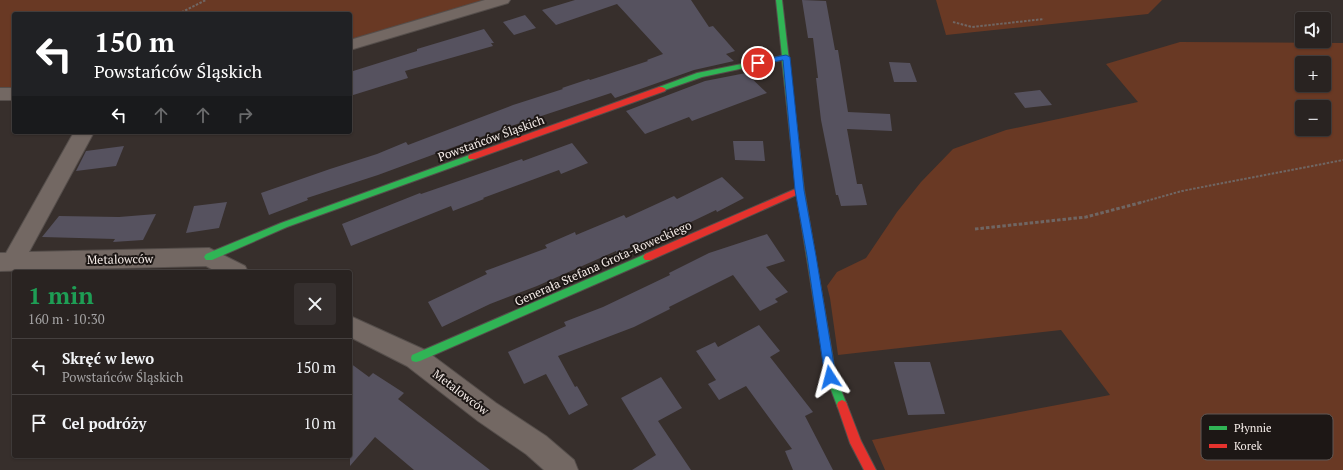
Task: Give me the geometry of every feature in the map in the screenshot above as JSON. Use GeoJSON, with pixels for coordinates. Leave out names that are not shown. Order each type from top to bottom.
{"type":"FeatureCollection","features":[{"type":"Feature","properties":{"kind":"street"},"geometry":{"type":"LineString","coordinates":[[352,44],[502,0]]}},
{"type":"Feature","properties":{"kind":"street"},"geometry":{"type":"LineString","coordinates":[[779,0],[800,190],[812,256],[830,377],[856,443],[870,470]]}},
{"type":"Feature","properties":{"kind":"street","name":"Powstańców Śląskich"},"geometry":{"type":"LineString","coordinates":[[209,257],[284,225],[700,75],[786,57]]}},
{"type":"Feature","properties":{"kind":"street"},"geometry":{"type":"LineString","coordinates":[[0,94],[12,94]]}},
{"type":"Feature","properties":{"kind":"street"},"geometry":{"type":"LineString","coordinates":[[6,262],[83,134]]}},
{"type":"Feature","properties":{"kind":"street","name":"Generała Stefana Grota-Roweckiego"},"geometry":{"type":"LineString","coordinates":[[416,358],[800,190]]}},
{"type":"Feature","properties":{"kind":"street","name":"Metalowców"},"geometry":{"type":"LineString","coordinates":[[6,262],[209,257],[233,270]]}},
{"type":"Feature","properties":{"kind":"street","name":"Metalowców"},"geometry":{"type":"LineString","coordinates":[[352,327],[416,358],[487,412],[536,445],[564,470]]}},
{"type":"Feature","properties":{"kind":"path"},"geometry":{"type":"LineString","coordinates":[[182,12],[206,0]]}},
{"type":"Feature","properties":{"kind":"path"},"geometry":{"type":"LineString","coordinates":[[953,22],[972,27],[1044,19]]}},
{"type":"Feature","properties":{"kind":"path"},"geometry":{"type":"LineString","coordinates":[[975,229],[1086,217],[1182,191],[1343,160]]}},
{"type":"Feature","properties":{"kind":"shaded area"},"geometry":{"type":"Polygon","coordinates":[[[0,0],[485,0],[352,39],[352,12],[12,12],[12,88],[0,88],[0,0]]]}},
{"type":"Feature","properties":{"kind":"shaded area"},"geometry":{"type":"Polygon","coordinates":[[[936,0],[1162,0],[1148,14],[946,35],[936,0]]]}},
{"type":"Feature","properties":{"kind":"shaded area"},"geometry":{"type":"Polygon","coordinates":[[[1180,42],[1295,43],[1295,48],[1331,48],[1331,43],[1343,43],[1343,470],[885,470],[872,440],[1110,395],[1061,330],[838,355],[827,286],[837,272],[866,258],[897,212],[921,182],[953,149],[1006,130],[1138,102],[1106,64],[1180,42]]]}},
{"type":"Feature","properties":{"kind":"building"},"geometry":{"type":"Polygon","coordinates":[[[575,0],[691,0],[709,27],[713,26],[735,51],[726,54],[734,61],[694,70],[615,98],[611,93],[508,127],[378,175],[307,198],[308,200],[269,215],[261,193],[377,154],[406,142],[408,145],[513,105],[648,61],[647,60],[663,54],[617,4],[556,25],[542,10],[575,0]]]}},
{"type":"Feature","properties":{"kind":"building"},"geometry":{"type":"Polygon","coordinates":[[[802,0],[826,1],[835,50],[838,50],[848,112],[890,114],[892,131],[847,129],[857,184],[862,184],[867,205],[841,206],[838,195],[836,195],[821,120],[813,38],[808,38],[802,0]]]}},
{"type":"Feature","properties":{"kind":"building"},"geometry":{"type":"Polygon","coordinates":[[[525,15],[536,28],[514,35],[503,22],[525,15]]]}},
{"type":"Feature","properties":{"kind":"building"},"geometry":{"type":"Polygon","coordinates":[[[484,29],[494,43],[491,43],[493,46],[405,71],[408,78],[352,95],[352,71],[417,51],[417,49],[484,29]]]}},
{"type":"Feature","properties":{"kind":"building"},"geometry":{"type":"Polygon","coordinates":[[[889,62],[910,63],[917,82],[894,82],[889,62]]]}},
{"type":"Feature","properties":{"kind":"building"},"geometry":{"type":"Polygon","coordinates":[[[746,73],[767,93],[692,121],[689,117],[645,134],[626,111],[705,81],[746,73]]]}},
{"type":"Feature","properties":{"kind":"building"},"geometry":{"type":"Polygon","coordinates":[[[1040,90],[1052,105],[1025,108],[1014,93],[1040,90]]]}},
{"type":"Feature","properties":{"kind":"building"},"geometry":{"type":"Polygon","coordinates":[[[733,141],[763,141],[765,161],[735,160],[733,141]]]}},
{"type":"Feature","properties":{"kind":"building"},"geometry":{"type":"Polygon","coordinates":[[[572,143],[588,163],[561,174],[559,170],[483,198],[484,199],[453,211],[451,206],[351,246],[342,224],[420,193],[421,194],[522,159],[523,161],[572,143]]]}},
{"type":"Feature","properties":{"kind":"building"},"geometry":{"type":"Polygon","coordinates":[[[124,146],[116,166],[76,171],[86,151],[124,146]]]}},
{"type":"Feature","properties":{"kind":"building"},"geometry":{"type":"Polygon","coordinates":[[[722,177],[744,198],[717,212],[716,210],[668,233],[667,232],[617,253],[616,251],[537,286],[490,304],[442,327],[428,302],[487,274],[485,271],[547,248],[545,245],[575,232],[576,235],[624,215],[626,218],[674,196],[677,199],[722,177]]]}},
{"type":"Feature","properties":{"kind":"building"},"geometry":{"type":"Polygon","coordinates":[[[227,202],[219,228],[186,233],[194,206],[227,202]]]}},
{"type":"Feature","properties":{"kind":"building"},"geometry":{"type":"Polygon","coordinates":[[[156,214],[143,240],[113,242],[115,239],[42,237],[59,216],[119,217],[156,214]]]}},
{"type":"Feature","properties":{"kind":"building"},"geometry":{"type":"Polygon","coordinates":[[[767,234],[785,261],[766,267],[788,292],[775,299],[778,302],[760,311],[733,275],[669,307],[670,309],[634,327],[558,356],[575,387],[577,386],[588,405],[569,415],[546,374],[524,384],[508,352],[566,326],[564,322],[603,307],[670,275],[669,273],[709,253],[767,234]]]}},
{"type":"Feature","properties":{"kind":"building"},"geometry":{"type":"Polygon","coordinates":[[[759,325],[780,351],[770,357],[813,412],[805,416],[833,470],[793,470],[785,451],[792,449],[746,386],[719,400],[708,384],[716,380],[696,351],[715,342],[718,347],[759,325]]]}},
{"type":"Feature","properties":{"kind":"building"},"geometry":{"type":"Polygon","coordinates":[[[894,362],[930,362],[945,414],[908,415],[894,362]]]}},
{"type":"Feature","properties":{"kind":"building"},"geometry":{"type":"Polygon","coordinates":[[[352,364],[369,377],[373,373],[404,393],[398,399],[490,470],[414,470],[375,437],[350,466],[350,458],[352,458],[352,364]]]}},
{"type":"Feature","properties":{"kind":"building"},"geometry":{"type":"Polygon","coordinates":[[[661,377],[682,408],[658,421],[691,470],[632,470],[656,455],[621,398],[661,377]]]}},
{"type":"Feature","properties":{"kind":"traffic: fast"},"geometry":{"type":"LineString","coordinates":[[779,0],[800,190],[831,377],[842,405]]}},
{"type":"Feature","properties":{"kind":"traffic: fast"},"geometry":{"type":"LineString","coordinates":[[662,89],[700,75],[786,57]]}},
{"type":"Feature","properties":{"kind":"traffic: fast"},"geometry":{"type":"LineString","coordinates":[[209,257],[284,225],[472,157]]}},
{"type":"Feature","properties":{"kind":"traffic: fast"},"geometry":{"type":"LineString","coordinates":[[416,358],[648,257]]}},
{"type":"Feature","properties":{"kind":"traffic: jam"},"geometry":{"type":"LineString","coordinates":[[472,157],[662,89]]}},
{"type":"Feature","properties":{"kind":"traffic: jam"},"geometry":{"type":"LineString","coordinates":[[648,257],[800,190]]}},
{"type":"Feature","properties":{"kind":"traffic: jam"},"geometry":{"type":"LineString","coordinates":[[842,405],[856,443],[870,470]]}},
{"type":"Feature","properties":{"kind":"route"},"geometry":{"type":"LineString","coordinates":[[758,63],[786,57],[800,190],[812,256],[830,377]]}}]}
